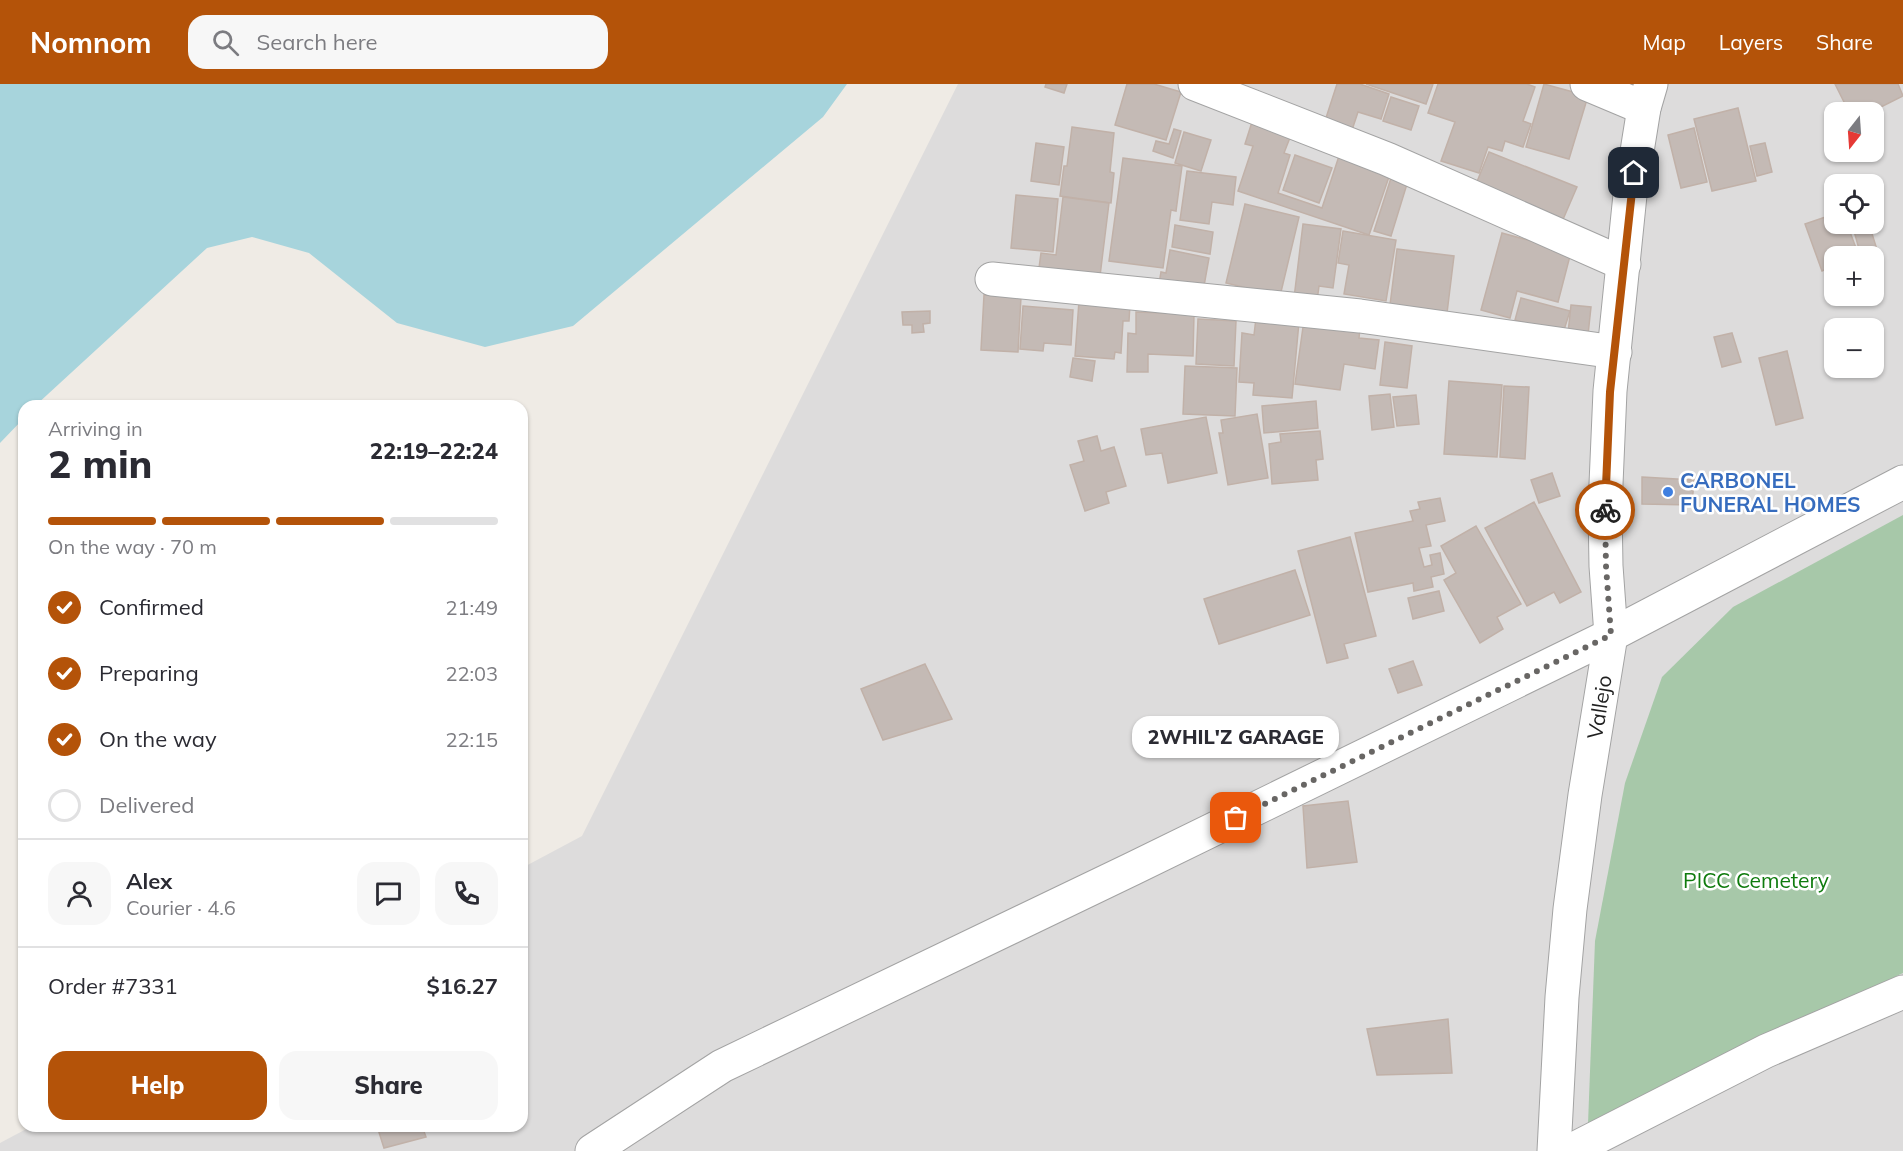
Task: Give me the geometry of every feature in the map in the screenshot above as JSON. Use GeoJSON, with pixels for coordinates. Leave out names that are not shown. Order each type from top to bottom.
{"type":"FeatureCollection","features":[{"type":"Feature","properties":{"kind":"street"},"geometry":{"type":"LineString","coordinates":[[1195,84],[1388,159],[1624,264]]}},
{"type":"Feature","properties":{"kind":"street"},"geometry":{"type":"LineString","coordinates":[[1587,84],[1648,96]]}},
{"type":"Feature","properties":{"kind":"street","name":"Vallejo"},"geometry":{"type":"LineString","coordinates":[[1554,1151],[1562,997],[1570,909],[1585,795],[1611,635],[1605,507],[1610,392],[1630,195],[1648,96]]}},
{"type":"Feature","properties":{"kind":"street"},"geometry":{"type":"LineString","coordinates":[[992,279],[1360,316],[1615,352]]}},
{"type":"Feature","properties":{"kind":"street"},"geometry":{"type":"LineString","coordinates":[[592,1151],[722,1066],[1143,864],[1611,635],[1903,482]]}},
{"type":"Feature","properties":{"kind":"street"},"geometry":{"type":"LineString","coordinates":[[1570,1151],[1766,1051],[1903,992]]}},
{"type":"Feature","properties":{"kind":"shaded area"},"geometry":{"type":"Polygon","coordinates":[[[958,84],[1903,84],[1903,1151],[0,1151],[0,1143],[21,1132],[528,1132],[528,865],[582,836],[958,84]]]}},
{"type":"Feature","properties":{"kind":"green space","name":"PICC Cemetery"},"geometry":{"type":"Polygon","coordinates":[[[1903,515],[1903,973],[1588,1124],[1595,941],[1625,783],[1662,677],[1733,607],[1903,515]]]}},
{"type":"Feature","properties":{"kind":"water"},"geometry":{"type":"Polygon","coordinates":[[[0,84],[847,84],[823,117],[573,326],[485,347],[397,323],[309,253],[252,237],[207,248],[42,400],[18,400],[18,424],[0,443],[0,84]]]}},
{"type":"Feature","properties":{"kind":"building"},"geometry":{"type":"Polygon","coordinates":[[[1046,84],[1067,84],[1064,93],[1045,87],[1046,84]]]}},
{"type":"Feature","properties":{"kind":"building"},"geometry":{"type":"Polygon","coordinates":[[[1127,84],[1154,84],[1181,92],[1166,140],[1115,125],[1127,84]]]}},
{"type":"Feature","properties":{"kind":"building"},"geometry":{"type":"Polygon","coordinates":[[[1337,84],[1360,84],[1389,94],[1381,119],[1358,112],[1351,133],[1324,124],[1337,84]]]}},
{"type":"Feature","properties":{"kind":"building"},"geometry":{"type":"Polygon","coordinates":[[[1366,84],[1433,84],[1426,104],[1366,84]]]}},
{"type":"Feature","properties":{"kind":"building"},"geometry":{"type":"Polygon","coordinates":[[[1438,84],[1527,84],[1535,87],[1523,121],[1531,124],[1523,147],[1505,141],[1502,151],[1488,147],[1479,173],[1441,161],[1455,122],[1428,113],[1438,84]]]}},
{"type":"Feature","properties":{"kind":"building"},"geometry":{"type":"Polygon","coordinates":[[[1544,84],[1588,96],[1569,159],[1526,147],[1544,84]]]}},
{"type":"Feature","properties":{"kind":"building"},"geometry":{"type":"Polygon","coordinates":[[[1835,84],[1898,84],[1903,96],[1884,106],[1884,102],[1844,102],[1835,84]]]}},
{"type":"Feature","properties":{"kind":"building"},"geometry":{"type":"Polygon","coordinates":[[[1391,97],[1419,106],[1411,130],[1383,121],[1391,97]]]}},
{"type":"Feature","properties":{"kind":"building"},"geometry":{"type":"Polygon","coordinates":[[[1738,108],[1756,181],[1712,191],[1694,119],[1738,108]]]}},
{"type":"Feature","properties":{"kind":"building"},"geometry":{"type":"Polygon","coordinates":[[[1252,122],[1291,135],[1284,153],[1290,155],[1278,193],[1322,208],[1340,153],[1391,171],[1369,235],[1238,191],[1253,146],[1245,144],[1252,122]]]}},
{"type":"Feature","properties":{"kind":"building"},"geometry":{"type":"Polygon","coordinates":[[[1072,127],[1114,133],[1110,172],[1114,173],[1111,203],[1060,196],[1072,127]]]}},
{"type":"Feature","properties":{"kind":"building"},"geometry":{"type":"Polygon","coordinates":[[[1694,128],[1707,182],[1681,188],[1668,135],[1694,128]]]}},
{"type":"Feature","properties":{"kind":"building"},"geometry":{"type":"Polygon","coordinates":[[[1174,129],[1181,131],[1173,158],[1153,151],[1156,141],[1169,144],[1174,129]]]}},
{"type":"Feature","properties":{"kind":"building"},"geometry":{"type":"Polygon","coordinates":[[[1184,132],[1211,140],[1201,171],[1175,163],[1184,132]]]}},
{"type":"Feature","properties":{"kind":"building"},"geometry":{"type":"Polygon","coordinates":[[[1036,143],[1064,147],[1059,185],[1031,181],[1036,143]]]}},
{"type":"Feature","properties":{"kind":"building"},"geometry":{"type":"Polygon","coordinates":[[[1765,143],[1772,172],[1757,176],[1750,146],[1765,143]]]}},
{"type":"Feature","properties":{"kind":"building"},"geometry":{"type":"Polygon","coordinates":[[[1489,152],[1577,187],[1561,224],[1474,189],[1489,152]]]}},
{"type":"Feature","properties":{"kind":"building"},"geometry":{"type":"Polygon","coordinates":[[[1295,155],[1332,168],[1319,203],[1283,190],[1295,155]]]}},
{"type":"Feature","properties":{"kind":"building"},"geometry":{"type":"Polygon","coordinates":[[[1123,158],[1182,166],[1176,211],[1171,210],[1163,268],[1109,261],[1123,158]]]}},
{"type":"Feature","properties":{"kind":"building"},"geometry":{"type":"Polygon","coordinates":[[[1187,171],[1236,177],[1233,205],[1212,202],[1209,224],[1180,220],[1187,171]]]}},
{"type":"Feature","properties":{"kind":"building"},"geometry":{"type":"Polygon","coordinates":[[[1391,178],[1407,184],[1391,236],[1374,231],[1391,178]]]}},
{"type":"Feature","properties":{"kind":"building"},"geometry":{"type":"Polygon","coordinates":[[[1016,195],[1058,199],[1053,252],[1011,248],[1016,195]]]}},
{"type":"Feature","properties":{"kind":"building"},"geometry":{"type":"Polygon","coordinates":[[[1063,197],[1109,203],[1100,276],[1039,268],[1041,253],[1056,255],[1063,197]]]}},
{"type":"Feature","properties":{"kind":"building"},"geometry":{"type":"Polygon","coordinates":[[[1245,204],[1299,217],[1280,296],[1226,283],[1245,204]]]}},
{"type":"Feature","properties":{"kind":"building"},"geometry":{"type":"Polygon","coordinates":[[[1824,217],[1824,234],[1851,234],[1855,246],[1824,246],[1824,270],[1822,271],[1805,224],[1824,217]]]}},
{"type":"Feature","properties":{"kind":"building"},"geometry":{"type":"Polygon","coordinates":[[[1303,224],[1341,229],[1333,288],[1319,286],[1317,301],[1294,298],[1303,224]]]}},
{"type":"Feature","properties":{"kind":"building"},"geometry":{"type":"Polygon","coordinates":[[[1175,225],[1213,232],[1210,254],[1172,247],[1175,225]]]}},
{"type":"Feature","properties":{"kind":"building"},"geometry":{"type":"Polygon","coordinates":[[[1343,231],[1396,240],[1386,301],[1344,294],[1349,265],[1338,263],[1343,231]]]}},
{"type":"Feature","properties":{"kind":"building"},"geometry":{"type":"Polygon","coordinates":[[[1502,233],[1571,252],[1558,302],[1517,291],[1510,318],[1481,310],[1502,233]]]}},
{"type":"Feature","properties":{"kind":"building"},"geometry":{"type":"Polygon","coordinates":[[[1855,234],[1872,234],[1876,246],[1858,246],[1855,234]]]}},
{"type":"Feature","properties":{"kind":"building"},"geometry":{"type":"Polygon","coordinates":[[[1397,249],[1454,256],[1447,313],[1390,305],[1397,249]]]}},
{"type":"Feature","properties":{"kind":"building"},"geometry":{"type":"Polygon","coordinates":[[[1170,250],[1209,258],[1204,286],[1159,284],[1161,272],[1166,273],[1170,250]]]}},
{"type":"Feature","properties":{"kind":"building"},"geometry":{"type":"Polygon","coordinates":[[[984,295],[1021,297],[1018,352],[981,350],[984,295]]]}},
{"type":"Feature","properties":{"kind":"building"},"geometry":{"type":"Polygon","coordinates":[[[1521,298],[1570,311],[1563,333],[1515,320],[1521,298]]]}},
{"type":"Feature","properties":{"kind":"building"},"geometry":{"type":"Polygon","coordinates":[[[1079,301],[1130,304],[1129,321],[1123,321],[1121,353],[1115,352],[1114,359],[1075,356],[1079,301]]]}},
{"type":"Feature","properties":{"kind":"building"},"geometry":{"type":"Polygon","coordinates":[[[1571,305],[1591,307],[1588,335],[1568,333],[1571,305]]]}},
{"type":"Feature","properties":{"kind":"building"},"geometry":{"type":"Polygon","coordinates":[[[1023,306],[1073,310],[1071,345],[1044,343],[1043,351],[1020,349],[1023,306]]]}},
{"type":"Feature","properties":{"kind":"building"},"geometry":{"type":"Polygon","coordinates":[[[930,311],[930,323],[923,324],[924,332],[912,333],[912,325],[903,325],[902,312],[930,311]]]}},
{"type":"Feature","properties":{"kind":"building"},"geometry":{"type":"Polygon","coordinates":[[[1136,312],[1194,314],[1193,356],[1148,354],[1148,372],[1127,372],[1128,333],[1136,334],[1136,312]]]}},
{"type":"Feature","properties":{"kind":"building"},"geometry":{"type":"Polygon","coordinates":[[[1256,318],[1299,322],[1292,398],[1253,395],[1254,383],[1239,382],[1242,333],[1254,335],[1256,318]]]}},
{"type":"Feature","properties":{"kind":"building"},"geometry":{"type":"Polygon","coordinates":[[[1198,319],[1236,321],[1234,366],[1196,364],[1198,319]]]}},
{"type":"Feature","properties":{"kind":"building"},"geometry":{"type":"Polygon","coordinates":[[[1304,320],[1360,328],[1359,338],[1379,340],[1375,369],[1344,364],[1340,390],[1295,384],[1304,320]]]}},
{"type":"Feature","properties":{"kind":"building"},"geometry":{"type":"Polygon","coordinates":[[[1732,333],[1741,362],[1722,367],[1714,337],[1732,333]]]}},
{"type":"Feature","properties":{"kind":"building"},"geometry":{"type":"Polygon","coordinates":[[[1385,342],[1412,346],[1407,388],[1380,385],[1385,342]]]}},
{"type":"Feature","properties":{"kind":"building"},"geometry":{"type":"Polygon","coordinates":[[[1787,351],[1803,418],[1776,425],[1759,358],[1787,351]]]}},
{"type":"Feature","properties":{"kind":"building"},"geometry":{"type":"Polygon","coordinates":[[[1073,358],[1095,361],[1092,381],[1070,377],[1073,358]]]}},
{"type":"Feature","properties":{"kind":"building"},"geometry":{"type":"Polygon","coordinates":[[[1185,366],[1237,368],[1235,416],[1183,414],[1185,366]]]}},
{"type":"Feature","properties":{"kind":"building"},"geometry":{"type":"Polygon","coordinates":[[[1449,381],[1502,385],[1497,457],[1444,454],[1449,381]]]}},
{"type":"Feature","properties":{"kind":"building"},"geometry":{"type":"Polygon","coordinates":[[[1504,386],[1529,387],[1525,459],[1500,457],[1504,386]]]}},
{"type":"Feature","properties":{"kind":"building"},"geometry":{"type":"Polygon","coordinates":[[[1390,394],[1394,427],[1372,430],[1369,396],[1390,394]]]}},
{"type":"Feature","properties":{"kind":"building"},"geometry":{"type":"Polygon","coordinates":[[[1416,395],[1419,424],[1397,426],[1393,397],[1416,395]]]}},
{"type":"Feature","properties":{"kind":"building"},"geometry":{"type":"Polygon","coordinates":[[[1316,401],[1318,428],[1264,433],[1262,406],[1316,401]]]}},
{"type":"Feature","properties":{"kind":"building"},"geometry":{"type":"Polygon","coordinates":[[[1257,414],[1268,478],[1228,485],[1219,433],[1223,433],[1221,420],[1257,414]]]}},
{"type":"Feature","properties":{"kind":"building"},"geometry":{"type":"Polygon","coordinates":[[[1206,417],[1217,473],[1168,483],[1162,453],[1146,455],[1141,429],[1206,417]]]}},
{"type":"Feature","properties":{"kind":"building"},"geometry":{"type":"Polygon","coordinates":[[[1320,431],[1323,459],[1316,460],[1318,480],[1272,484],[1269,444],[1281,442],[1280,434],[1320,431]]]}},
{"type":"Feature","properties":{"kind":"building"},"geometry":{"type":"Polygon","coordinates":[[[1097,436],[1101,451],[1114,447],[1126,486],[1106,492],[1109,503],[1085,511],[1070,465],[1084,461],[1078,441],[1097,436]]]}},
{"type":"Feature","properties":{"kind":"building"},"geometry":{"type":"Polygon","coordinates":[[[1552,473],[1560,496],[1539,503],[1531,480],[1552,473]]]}},
{"type":"Feature","properties":{"kind":"building","name":"CARBONEL FUNERAL HOMES"},"geometry":{"type":"Polygon","coordinates":[[[1642,477],[1694,480],[1692,505],[1642,504],[1642,477]]]}},
{"type":"Feature","properties":{"kind":"building"},"geometry":{"type":"Polygon","coordinates":[[[1440,498],[1445,521],[1426,525],[1431,546],[1419,548],[1424,567],[1432,565],[1430,555],[1440,553],[1444,574],[1431,577],[1433,587],[1414,591],[1413,583],[1368,592],[1355,533],[1413,521],[1410,511],[1420,509],[1418,502],[1440,498]]]}},
{"type":"Feature","properties":{"kind":"building"},"geometry":{"type":"Polygon","coordinates":[[[1534,502],[1581,592],[1560,603],[1554,592],[1527,606],[1485,528],[1534,502]]]}},
{"type":"Feature","properties":{"kind":"building"},"geometry":{"type":"Polygon","coordinates":[[[1476,526],[1521,604],[1497,617],[1503,629],[1480,643],[1444,580],[1456,573],[1441,546],[1476,526]]]}},
{"type":"Feature","properties":{"kind":"building"},"geometry":{"type":"Polygon","coordinates":[[[1350,537],[1376,636],[1344,644],[1348,658],[1327,663],[1298,551],[1350,537]]]}},
{"type":"Feature","properties":{"kind":"building"},"geometry":{"type":"Polygon","coordinates":[[[1295,570],[1310,615],[1219,644],[1204,599],[1295,570]]]}},
{"type":"Feature","properties":{"kind":"building"},"geometry":{"type":"Polygon","coordinates":[[[1439,591],[1444,611],[1413,619],[1408,598],[1439,591]]]}},
{"type":"Feature","properties":{"kind":"building"},"geometry":{"type":"Polygon","coordinates":[[[1413,661],[1422,685],[1398,693],[1389,669],[1413,661]]]}},
{"type":"Feature","properties":{"kind":"building"},"geometry":{"type":"Polygon","coordinates":[[[925,664],[952,719],[883,740],[861,689],[925,664]]]}},
{"type":"Feature","properties":{"kind":"building"},"geometry":{"type":"Polygon","coordinates":[[[1348,801],[1357,862],[1307,868],[1303,806],[1348,801]]]}},
{"type":"Feature","properties":{"kind":"building"},"geometry":{"type":"Polygon","coordinates":[[[1448,1019],[1452,1073],[1377,1075],[1367,1029],[1448,1019]]]}},
{"type":"Feature","properties":{"kind":"building"},"geometry":{"type":"Polygon","coordinates":[[[379,1132],[424,1132],[426,1137],[384,1148],[379,1132]]]}},
{"type":"Feature","properties":{"kind":"way so far"},"geometry":{"type":"LineString","coordinates":[[1236,818],[1611,635],[1605,510]]}},
{"type":"Feature","properties":{"kind":"place","name":"CARBONEL FUNERAL HOMES"},"geometry":{"type":"Point","coordinates":[1668,492]}},
{"type":"Feature","properties":{"kind":"place","name":"2WHIL'Z GARAGE"},"geometry":{"type":"Point","coordinates":[1236,818]}},
{"type":"Feature","properties":{"kind":"route"},"geometry":{"type":"LineString","coordinates":[[1605,510],[1610,392],[1634,173]]}}]}
